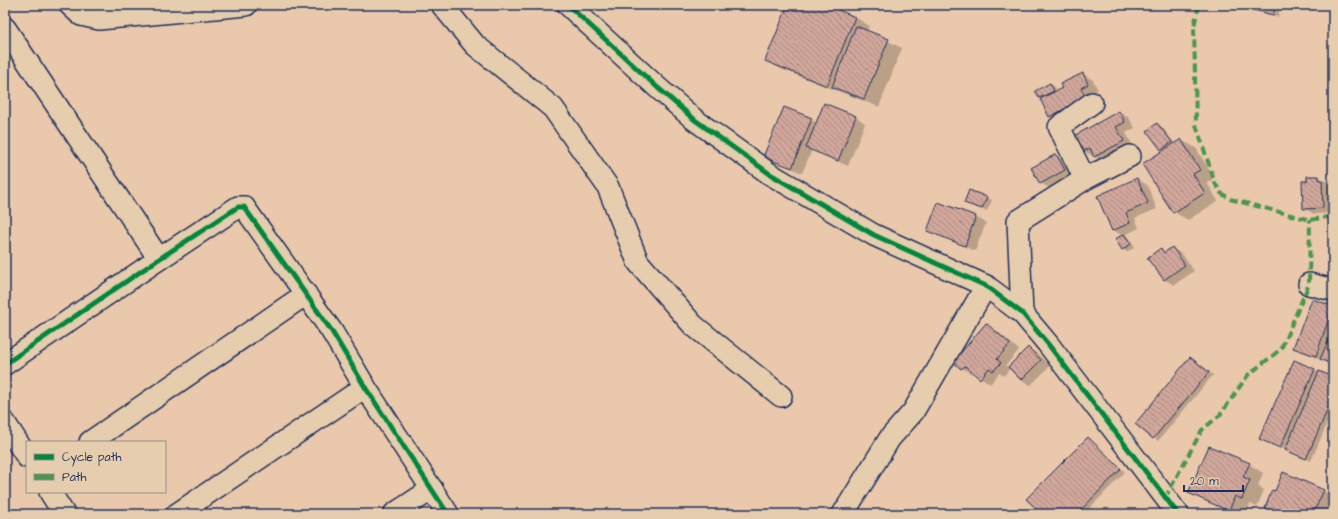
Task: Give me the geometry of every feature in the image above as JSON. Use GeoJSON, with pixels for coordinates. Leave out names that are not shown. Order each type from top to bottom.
{"type":"FeatureCollection","features":[{"type":"Feature","properties":{"kind":"street"},"geometry":{"type":"LineString","coordinates":[[70,5],[81,15],[100,19],[246,5]]}},
{"type":"Feature","properties":{"kind":"street"},"geometry":{"type":"LineString","coordinates":[[442,5],[475,45],[553,108],[608,187],[638,262],[693,325],[781,396]]}},
{"type":"Feature","properties":{"kind":"street"},"geometry":{"type":"LineString","coordinates":[[568,5],[663,93],[696,120],[770,174],[874,235],[986,286],[1022,313],[1048,344],[1178,514]]}},
{"type":"Feature","properties":{"kind":"street"},"geometry":{"type":"LineString","coordinates":[[5,28],[159,259]]}},
{"type":"Feature","properties":{"kind":"street"},"geometry":{"type":"LineString","coordinates":[[1085,179],[1059,127],[1092,103]]}},
{"type":"Feature","properties":{"kind":"street"},"geometry":{"type":"LineString","coordinates":[[1022,313],[1018,221],[1085,179],[1130,156]]}},
{"type":"Feature","properties":{"kind":"street"},"geometry":{"type":"LineString","coordinates":[[5,364],[159,259],[241,206],[247,210],[331,330],[365,387],[448,514]]}},
{"type":"Feature","properties":{"kind":"street"},"geometry":{"type":"LineString","coordinates":[[1309,284],[1333,290]]}},
{"type":"Feature","properties":{"kind":"street"},"geometry":{"type":"LineString","coordinates":[[844,514],[890,438],[913,412],[986,286]]}},
{"type":"Feature","properties":{"kind":"street"},"geometry":{"type":"LineString","coordinates":[[91,441],[306,294]]}},
{"type":"Feature","properties":{"kind":"street"},"geometry":{"type":"LineString","coordinates":[[178,514],[365,387]]}},
{"type":"Feature","properties":{"kind":"street"},"geometry":{"type":"LineString","coordinates":[[5,423],[26,455]]}},
{"type":"Feature","properties":{"kind":"street"},"geometry":{"type":"LineString","coordinates":[[394,514],[432,489]]}},
{"type":"Feature","properties":{"kind":"street"},"geometry":{"type":"LineString","coordinates":[[51,493],[64,514]]}},
{"type":"Feature","properties":{"kind":"building"},"geometry":{"type":"Polygon","coordinates":[[[788,5],[827,5],[855,17],[827,86],[765,61],[788,5]]]}},
{"type":"Feature","properties":{"kind":"building"},"geometry":{"type":"Polygon","coordinates":[[[1251,5],[1276,5],[1273,15],[1250,9],[1251,5]]]}},
{"type":"Feature","properties":{"kind":"building"},"geometry":{"type":"Polygon","coordinates":[[[856,26],[889,39],[864,99],[832,87],[856,26]]]}},
{"type":"Feature","properties":{"kind":"building"},"geometry":{"type":"Polygon","coordinates":[[[1083,73],[1088,84],[1081,88],[1086,98],[1049,117],[1040,99],[1062,88],[1060,84],[1083,73]]]}},
{"type":"Feature","properties":{"kind":"building"},"geometry":{"type":"Polygon","coordinates":[[[1050,83],[1054,91],[1039,98],[1035,91],[1050,83]]]}},
{"type":"Feature","properties":{"kind":"building"},"geometry":{"type":"Polygon","coordinates":[[[824,103],[856,116],[838,161],[806,148],[824,103]]]}},
{"type":"Feature","properties":{"kind":"building"},"geometry":{"type":"Polygon","coordinates":[[[784,107],[812,118],[792,168],[763,157],[784,107]]]}},
{"type":"Feature","properties":{"kind":"building"},"geometry":{"type":"Polygon","coordinates":[[[1119,111],[1125,122],[1116,127],[1124,141],[1094,157],[1090,148],[1082,152],[1074,136],[1119,111]]]}},
{"type":"Feature","properties":{"kind":"building"},"geometry":{"type":"Polygon","coordinates":[[[1157,123],[1172,142],[1161,150],[1147,131],[1157,123]]]}},
{"type":"Feature","properties":{"kind":"building"},"geometry":{"type":"Polygon","coordinates":[[[1181,139],[1200,170],[1193,174],[1205,193],[1173,213],[1142,164],[1181,139]]]}},
{"type":"Feature","properties":{"kind":"building"},"geometry":{"type":"Polygon","coordinates":[[[1056,154],[1065,170],[1040,184],[1031,168],[1056,154]]]}},
{"type":"Feature","properties":{"kind":"building"},"geometry":{"type":"Polygon","coordinates":[[[1307,176],[1319,176],[1319,180],[1322,180],[1323,208],[1303,209],[1302,181],[1307,181],[1307,176]]]}},
{"type":"Feature","properties":{"kind":"building"},"geometry":{"type":"Polygon","coordinates":[[[1137,178],[1148,203],[1126,213],[1130,223],[1112,231],[1097,196],[1137,178]]]}},
{"type":"Feature","properties":{"kind":"building"},"geometry":{"type":"Polygon","coordinates":[[[969,190],[987,197],[982,209],[964,203],[969,190]]]}},
{"type":"Feature","properties":{"kind":"building"},"geometry":{"type":"Polygon","coordinates":[[[938,202],[976,216],[965,246],[927,231],[938,202]]]}},
{"type":"Feature","properties":{"kind":"building"},"geometry":{"type":"Polygon","coordinates":[[[1124,234],[1131,244],[1122,250],[1115,239],[1124,234]]]}},
{"type":"Feature","properties":{"kind":"building"},"geometry":{"type":"Polygon","coordinates":[[[1172,247],[1185,265],[1164,280],[1147,258],[1161,248],[1164,253],[1172,247]]]}},
{"type":"Feature","properties":{"kind":"building"},"geometry":{"type":"Polygon","coordinates":[[[1312,299],[1333,306],[1316,356],[1293,348],[1312,299]]]}},
{"type":"Feature","properties":{"kind":"building"},"geometry":{"type":"Polygon","coordinates":[[[986,323],[1010,344],[997,359],[1001,363],[993,371],[989,368],[980,379],[965,366],[961,369],[953,362],[986,323]]]}},
{"type":"Feature","properties":{"kind":"building"},"geometry":{"type":"Polygon","coordinates":[[[1333,331],[1333,365],[1320,359],[1333,331]]]}},
{"type":"Feature","properties":{"kind":"building"},"geometry":{"type":"Polygon","coordinates":[[[1028,347],[1041,360],[1021,380],[1008,367],[1028,347]]]}},
{"type":"Feature","properties":{"kind":"building"},"geometry":{"type":"Polygon","coordinates":[[[1190,357],[1209,372],[1153,439],[1135,424],[1190,357]]]}},
{"type":"Feature","properties":{"kind":"building"},"geometry":{"type":"Polygon","coordinates":[[[1294,360],[1315,369],[1280,448],[1259,439],[1294,360]]]}},
{"type":"Feature","properties":{"kind":"building"},"geometry":{"type":"Polygon","coordinates":[[[1319,371],[1333,377],[1333,397],[1306,459],[1285,450],[1319,371]]]}},
{"type":"Feature","properties":{"kind":"building"},"geometry":{"type":"Polygon","coordinates":[[[1088,437],[1121,469],[1077,514],[1042,514],[1026,499],[1088,437]]]}},
{"type":"Feature","properties":{"kind":"building"},"geometry":{"type":"Polygon","coordinates":[[[1209,446],[1250,463],[1243,477],[1250,480],[1242,499],[1235,496],[1229,511],[1188,493],[1209,446]]]}},
{"type":"Feature","properties":{"kind":"building"},"geometry":{"type":"Polygon","coordinates":[[[1283,472],[1324,490],[1313,514],[1265,514],[1267,509],[1265,508],[1272,490],[1275,491],[1283,472]]]}},
{"type":"Feature","properties":{"kind":"marked path"},"geometry":{"type":"LineString","coordinates":[[1199,5],[1194,26],[1196,125],[1215,183],[1221,193],[1230,199],[1310,220],[1333,216]]}},
{"type":"Feature","properties":{"kind":"marked path"},"geometry":{"type":"LineString","coordinates":[[1165,498],[1202,430],[1220,415],[1248,375],[1281,349],[1309,284],[1310,220]]}},
{"type":"Feature","properties":{"kind":"cycle path"},"geometry":{"type":"LineString","coordinates":[[568,5],[695,120],[770,174],[874,235],[986,286],[1022,313],[1048,344],[1178,514]]}},
{"type":"Feature","properties":{"kind":"cycle path"},"geometry":{"type":"LineString","coordinates":[[5,364],[238,207],[244,207],[331,330],[365,387],[448,514]]}}]}
